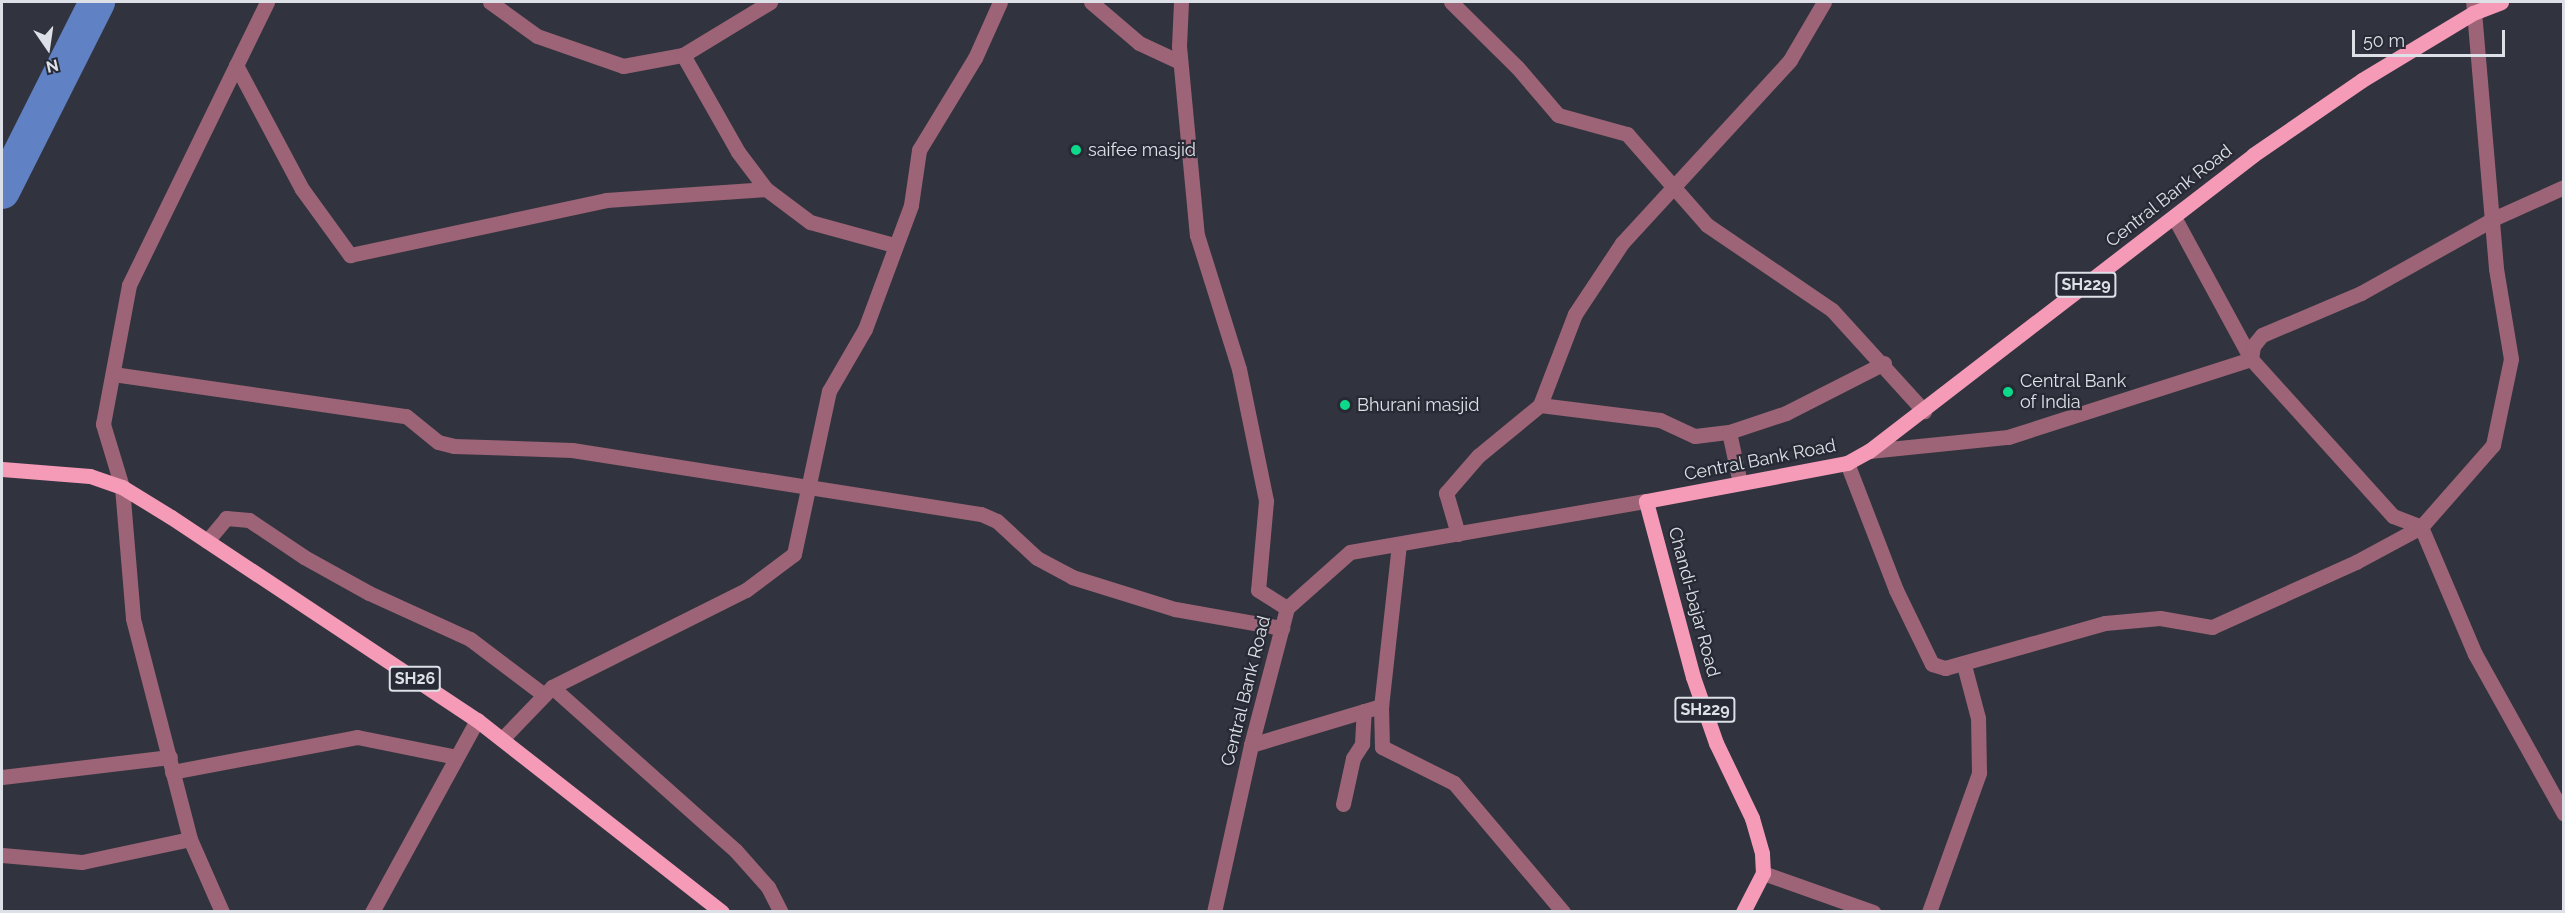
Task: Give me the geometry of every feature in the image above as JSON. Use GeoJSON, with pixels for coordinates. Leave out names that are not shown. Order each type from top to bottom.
{"type":"FeatureCollection","features":[{"type":"Feature","properties":{"kind":"main road","name":"Central Bank Road"},"geometry":{"type":"LineString","coordinates":[[1646,501],[1847,463],[1869,451],[1924,411],[2253,155],[2361,80],[2473,7],[2501,2]]}},
{"type":"Feature","properties":{"kind":"main road","name":"SH26"},"geometry":{"type":"LineString","coordinates":[[2,469],[90,476],[122,487],[477,720],[722,912]]}},
{"type":"Feature","properties":{"kind":"main road","name":"Chandi-bajar Road"},"geometry":{"type":"LineString","coordinates":[[1646,501],[1693,677],[1716,743],[1752,818],[1762,853],[1763,873]]}},
{"type":"Feature","properties":{"kind":"main road"},"geometry":{"type":"LineString","coordinates":[[1743,912],[1763,873]]}},
{"type":"Feature","properties":{"kind":"street"},"geometry":{"type":"LineString","coordinates":[[222,912],[190,839],[133,618],[122,487],[103,424],[129,285],[267,2]]}},
{"type":"Feature","properties":{"kind":"street"},"geometry":{"type":"LineString","coordinates":[[490,2],[537,36],[623,66],[683,56],[770,2]]}},
{"type":"Feature","properties":{"kind":"street"},"geometry":{"type":"LineString","coordinates":[[502,739],[548,691],[746,590],[786,564],[796,547],[829,391],[865,329],[894,245],[911,205],[919,150],[975,58],[1000,2]]}},
{"type":"Feature","properties":{"kind":"street"},"geometry":{"type":"LineString","coordinates":[[1092,2],[1139,43],[1180,62]]}},
{"type":"Feature","properties":{"kind":"street"},"geometry":{"type":"LineString","coordinates":[[1181,2],[1180,62],[1197,235],[1239,369],[1266,501],[1258,590],[1287,608]]}},
{"type":"Feature","properties":{"kind":"street"},"geometry":{"type":"LineString","coordinates":[[1451,2],[1558,115],[1627,134],[1707,225],[1832,310],[1884,363],[1924,411]]}},
{"type":"Feature","properties":{"kind":"street"},"geometry":{"type":"LineString","coordinates":[[1458,534],[1446,493],[1478,456],[1540,405],[1575,314],[1622,243],[1790,60],[1824,2]]}},
{"type":"Feature","properties":{"kind":"street"},"geometry":{"type":"LineString","coordinates":[[1847,463],[1896,590],[1932,664],[1945,668],[1964,665],[2105,623],[2160,618],[2211,627],[2356,562],[2421,527],[2493,445],[2504,404],[2511,359],[2496,268],[2495,218],[2478,94],[2473,7]]}},
{"type":"Feature","properties":{"kind":"street"},"geometry":{"type":"LineString","coordinates":[[683,56],[738,152],[766,189],[810,222],[894,245]]}},
{"type":"Feature","properties":{"kind":"street"},"geometry":{"type":"LineString","coordinates":[[236,65],[302,189],[350,255],[606,200],[766,189]]}},
{"type":"Feature","properties":{"kind":"street"},"geometry":{"type":"LineString","coordinates":[[2252,359],[2253,346],[2262,335],[2361,293],[2495,218],[2564,187]]}},
{"type":"Feature","properties":{"kind":"street"},"geometry":{"type":"LineString","coordinates":[[2174,217],[2252,359],[2393,516],[2421,527],[2475,654],[2564,814]]}},
{"type":"Feature","properties":{"kind":"street"},"geometry":{"type":"LineString","coordinates":[[1869,451],[2008,437],[2252,359]]}},
{"type":"Feature","properties":{"kind":"street"},"geometry":{"type":"LineString","coordinates":[[1540,405],[1660,420],[1695,436],[1729,432],[1786,413],[1884,363]]}},
{"type":"Feature","properties":{"kind":"street"},"geometry":{"type":"LineString","coordinates":[[113,374],[406,416],[438,442],[454,446],[572,450],[808,484],[981,514],[997,521],[1037,558],[1072,577],[1175,609],[1282,628]]}},
{"type":"Feature","properties":{"kind":"street"},"geometry":{"type":"LineString","coordinates":[[1729,432],[1740,483]]}},
{"type":"Feature","properties":{"kind":"street","name":"Central Bank Road"},"geometry":{"type":"LineString","coordinates":[[1214,912],[1251,745],[1287,608],[1350,552],[1646,501]]}},
{"type":"Feature","properties":{"kind":"street"},"geometry":{"type":"LineString","coordinates":[[207,541],[226,518],[249,520],[304,557],[369,593],[470,639],[548,691],[736,851],[768,887],[781,912]]}},
{"type":"Feature","properties":{"kind":"street"},"geometry":{"type":"LineString","coordinates":[[1399,544],[1381,706],[1382,747],[1454,783],[1563,912]]}},
{"type":"Feature","properties":{"kind":"street"},"geometry":{"type":"LineString","coordinates":[[1929,912],[1978,773],[1978,717],[1964,665]]}},
{"type":"Feature","properties":{"kind":"street"},"geometry":{"type":"LineString","coordinates":[[1251,745],[1381,706]]}},
{"type":"Feature","properties":{"kind":"street"},"geometry":{"type":"LineString","coordinates":[[1343,804],[1353,758],[1362,744],[1364,711]]}},
{"type":"Feature","properties":{"kind":"street"},"geometry":{"type":"LineString","coordinates":[[372,912],[477,720]]}},
{"type":"Feature","properties":{"kind":"street"},"geometry":{"type":"LineString","coordinates":[[2,777],[171,764],[357,737],[456,757]]}},
{"type":"Feature","properties":{"kind":"street"},"geometry":{"type":"LineString","coordinates":[[2,855],[82,862],[190,839]]}},
{"type":"Feature","properties":{"kind":"street"},"geometry":{"type":"LineString","coordinates":[[1763,873],[1873,912]]}},
{"type":"Feature","properties":{"kind":"waterway"},"geometry":{"type":"LineString","coordinates":[[2,191],[97,2]]}},
{"type":"Feature","properties":{"kind":"place","name":"saifee masjid"},"geometry":{"type":"Point","coordinates":[1076,150]}},
{"type":"Feature","properties":{"kind":"place","name":"Central Bank of India"},"geometry":{"type":"Point","coordinates":[2008,392]}},
{"type":"Feature","properties":{"kind":"place","name":"Bhurani masjid"},"geometry":{"type":"Point","coordinates":[1345,405]}}]}
